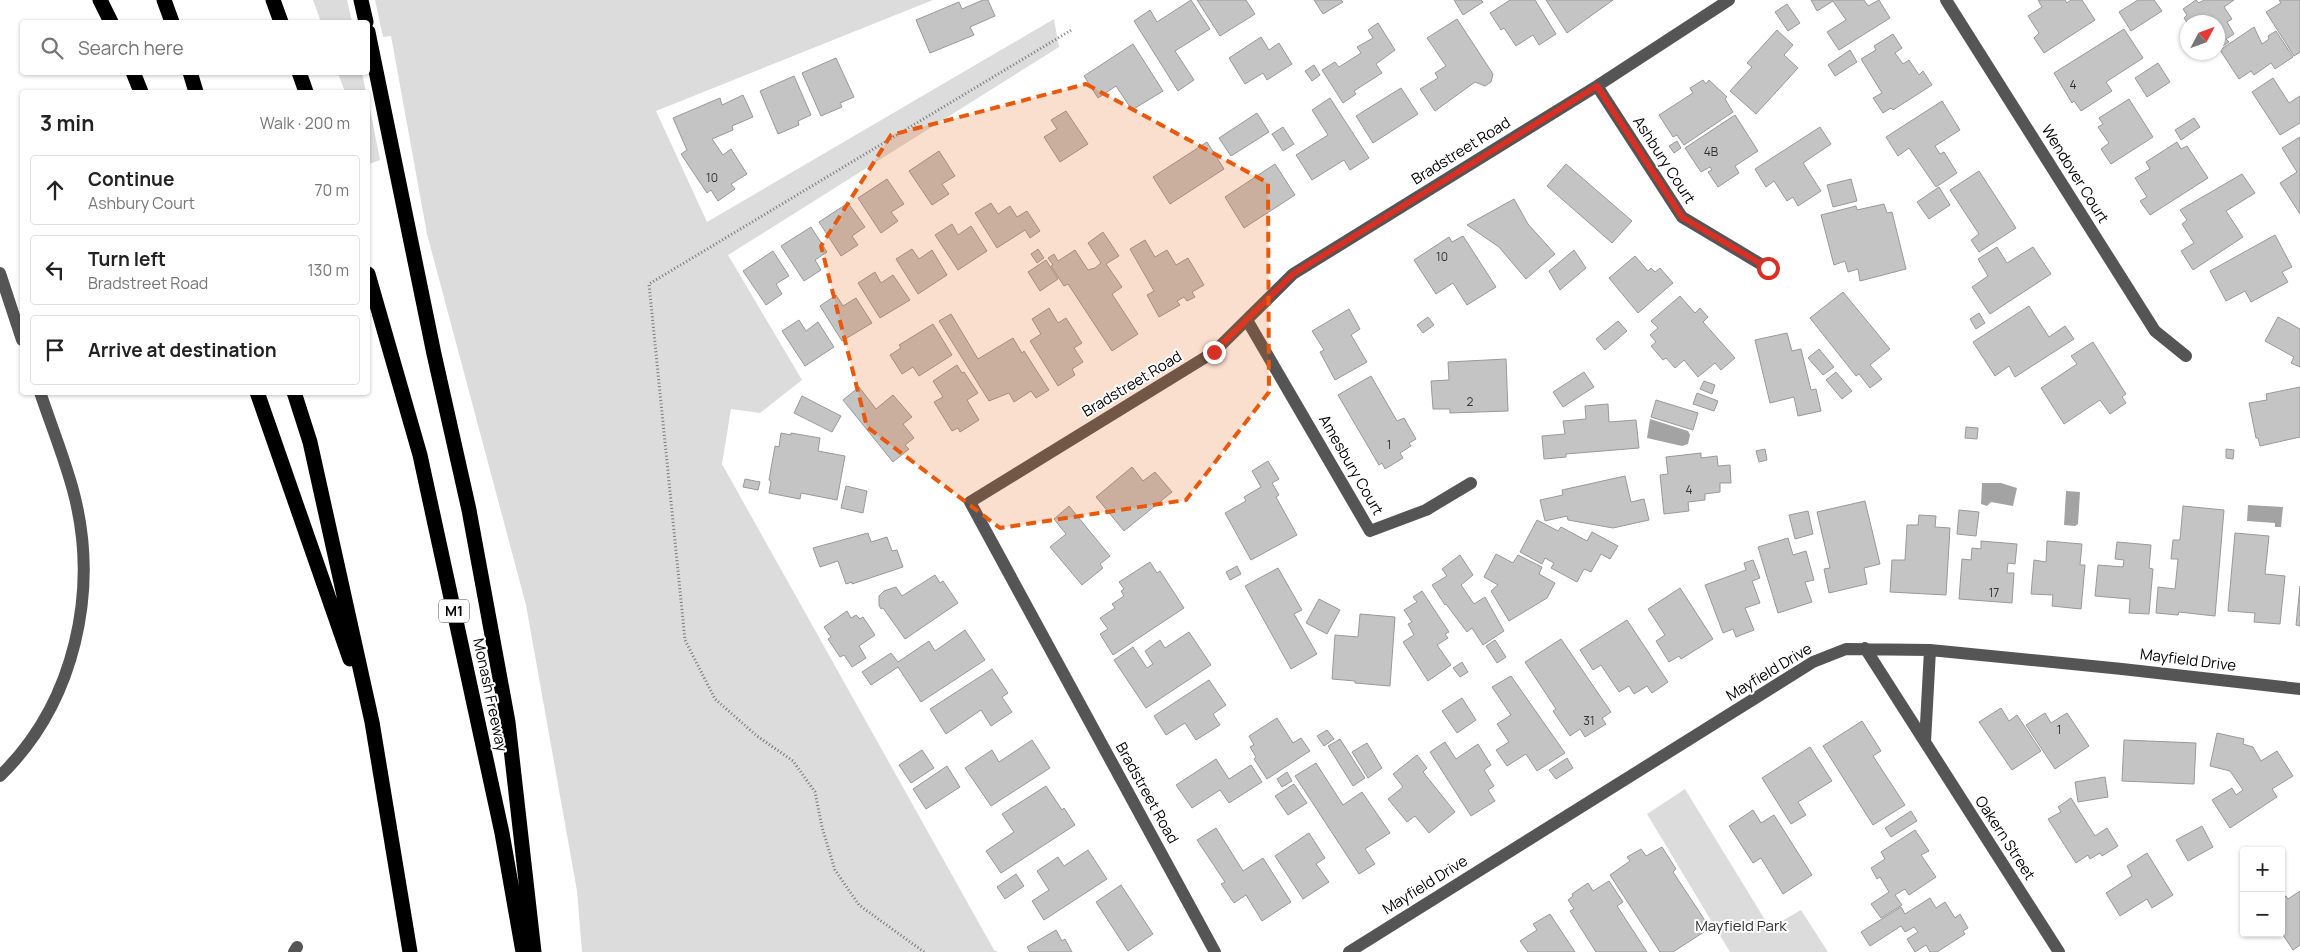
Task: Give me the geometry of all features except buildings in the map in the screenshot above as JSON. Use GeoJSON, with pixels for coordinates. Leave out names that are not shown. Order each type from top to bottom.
{"type":"FeatureCollection","features":[{"type":"Feature","properties":{"kind":"highway"},"geometry":{"type":"LineString","coordinates":[[100,0],[110,20]]}},
{"type":"Feature","properties":{"kind":"highway"},"geometry":{"type":"LineString","coordinates":[[164,0],[171,20]]}},
{"type":"Feature","properties":{"kind":"highway"},"geometry":{"type":"LineString","coordinates":[[273,0],[280,20]]}},
{"type":"Feature","properties":{"kind":"highway"},"geometry":{"type":"LineString","coordinates":[[361,0],[366,20]]}},
{"type":"Feature","properties":{"kind":"highway"},"geometry":{"type":"LineString","coordinates":[[370,42],[434,354],[469,510],[508,722],[534,952]]}},
{"type":"Feature","properties":{"kind":"highway"},"geometry":{"type":"LineString","coordinates":[[134,75],[140,90]]}},
{"type":"Feature","properties":{"kind":"highway"},"geometry":{"type":"LineString","coordinates":[[191,75],[195,90]]}},
{"type":"Feature","properties":{"kind":"highway"},"geometry":{"type":"LineString","coordinates":[[300,75],[305,90]]}},
{"type":"Feature","properties":{"kind":"highway","name":"Monash Freeway"},"geometry":{"type":"LineString","coordinates":[[370,281],[420,454],[502,833],[523,952]]}},
{"type":"Feature","properties":{"kind":"highway"},"geometry":{"type":"LineString","coordinates":[[257,395],[372,722]]}},
{"type":"Feature","properties":{"kind":"highway"},"geometry":{"type":"LineString","coordinates":[[295,395],[310,442],[372,722],[410,952]]}},
{"type":"Feature","properties":{"kind":"street","name":"Bradstreet Road"},"geometry":{"type":"LineString","coordinates":[[1215,952],[970,502],[1214,352],[1293,274],[1597,86],[1729,0]]}},
{"type":"Feature","properties":{"kind":"street","name":"Wendover Court"},"geometry":{"type":"LineString","coordinates":[[1946,0],[2155,331],[2186,356]]}},
{"type":"Feature","properties":{"kind":"street","name":"Ashbury Court"},"geometry":{"type":"LineString","coordinates":[[1597,86],[1682,217],[1768,268]]}},
{"type":"Feature","properties":{"kind":"street"},"geometry":{"type":"LineString","coordinates":[[0,273],[20,334]]}},
{"type":"Feature","properties":{"kind":"street","name":"Amesbury Court"},"geometry":{"type":"LineString","coordinates":[[1247,320],[1370,531],[1426,510],[1471,483]]}},
{"type":"Feature","properties":{"kind":"street"},"geometry":{"type":"LineString","coordinates":[[0,776],[15,761],[36,734],[49,711],[71,658],[78,631],[83,594],[83,564],[73,491],[41,395]]}},
{"type":"Feature","properties":{"kind":"street","name":"Mayfield Drive"},"geometry":{"type":"LineString","coordinates":[[1349,952],[1812,662],[1846,648],[1930,650],[2300,689]]}},
{"type":"Feature","properties":{"kind":"street","name":"Oakern Street"},"geometry":{"type":"LineString","coordinates":[[1865,648],[2059,952]]}},
{"type":"Feature","properties":{"kind":"street"},"geometry":{"type":"LineString","coordinates":[[1925,742],[1930,650]]}},
{"type":"Feature","properties":{"kind":"path"},"geometry":{"type":"LineString","coordinates":[[924,952],[858,905],[835,870],[822,827],[815,792],[793,761],[757,736],[715,699],[684,640],[649,284],[1073,29]]}},
{"type":"Feature","properties":{"kind":"highlighted area"},"geometry":{"type":"Polygon","coordinates":[[[1086,84],[1268,183],[1269,392],[1186,500],[1000,528],[867,427],[821,246],[891,135],[1086,84]]]}},
{"type":"Feature","properties":{"kind":"green space"},"geometry":{"type":"Polygon","coordinates":[[[313,0],[347,0],[352,20],[320,20],[313,0]]]}},
{"type":"Feature","properties":{"kind":"green space"},"geometry":{"type":"Polygon","coordinates":[[[375,0],[933,0],[656,111],[707,222],[1054,19],[1059,47],[728,255],[802,380],[760,413],[731,409],[722,464],[994,950],[998,952],[582,952],[577,891],[526,605],[427,234],[391,36],[383,37],[375,0]]]}},
{"type":"Feature","properties":{"kind":"green space"},"geometry":{"type":"Polygon","coordinates":[[[339,75],[362,75],[366,90],[344,90],[339,75]]]}},
{"type":"Feature","properties":{"kind":"green space"},"geometry":{"type":"Polygon","coordinates":[[[370,109],[380,160],[370,164],[370,109]]]}},
{"type":"Feature","properties":{"kind":"green space","name":"Mayfield Park"},"geometry":{"type":"Polygon","coordinates":[[[1685,789],[1770,928],[1801,910],[1828,952],[1730,952],[1647,814],[1685,789]]]}},
{"type":"Feature","properties":{"kind":"shaded area"},"geometry":{"type":"Polygon","coordinates":[[[1650,419],[1688,431],[1690,435],[1688,444],[1682,446],[1647,438],[1650,419]]]}},
{"type":"Feature","properties":{"kind":"shaded area"},"geometry":{"type":"Polygon","coordinates":[[[1982,483],[2001,483],[2017,488],[2013,506],[1991,502],[1987,506],[1981,504],[1982,483]]]}},
{"type":"Feature","properties":{"kind":"shaded area"},"geometry":{"type":"Polygon","coordinates":[[[2066,491],[2080,492],[2078,524],[2075,526],[2064,525],[2066,491]]]}},
{"type":"Feature","properties":{"kind":"shaded area"},"geometry":{"type":"Polygon","coordinates":[[[2248,505],[2283,507],[2281,527],[2275,527],[2275,523],[2247,521],[2248,505]]]}},
{"type":"Feature","properties":{"kind":"route"},"geometry":{"type":"LineString","coordinates":[[1214,352],[1293,274],[1597,86],[1682,217],[1768,268]]}}]}
